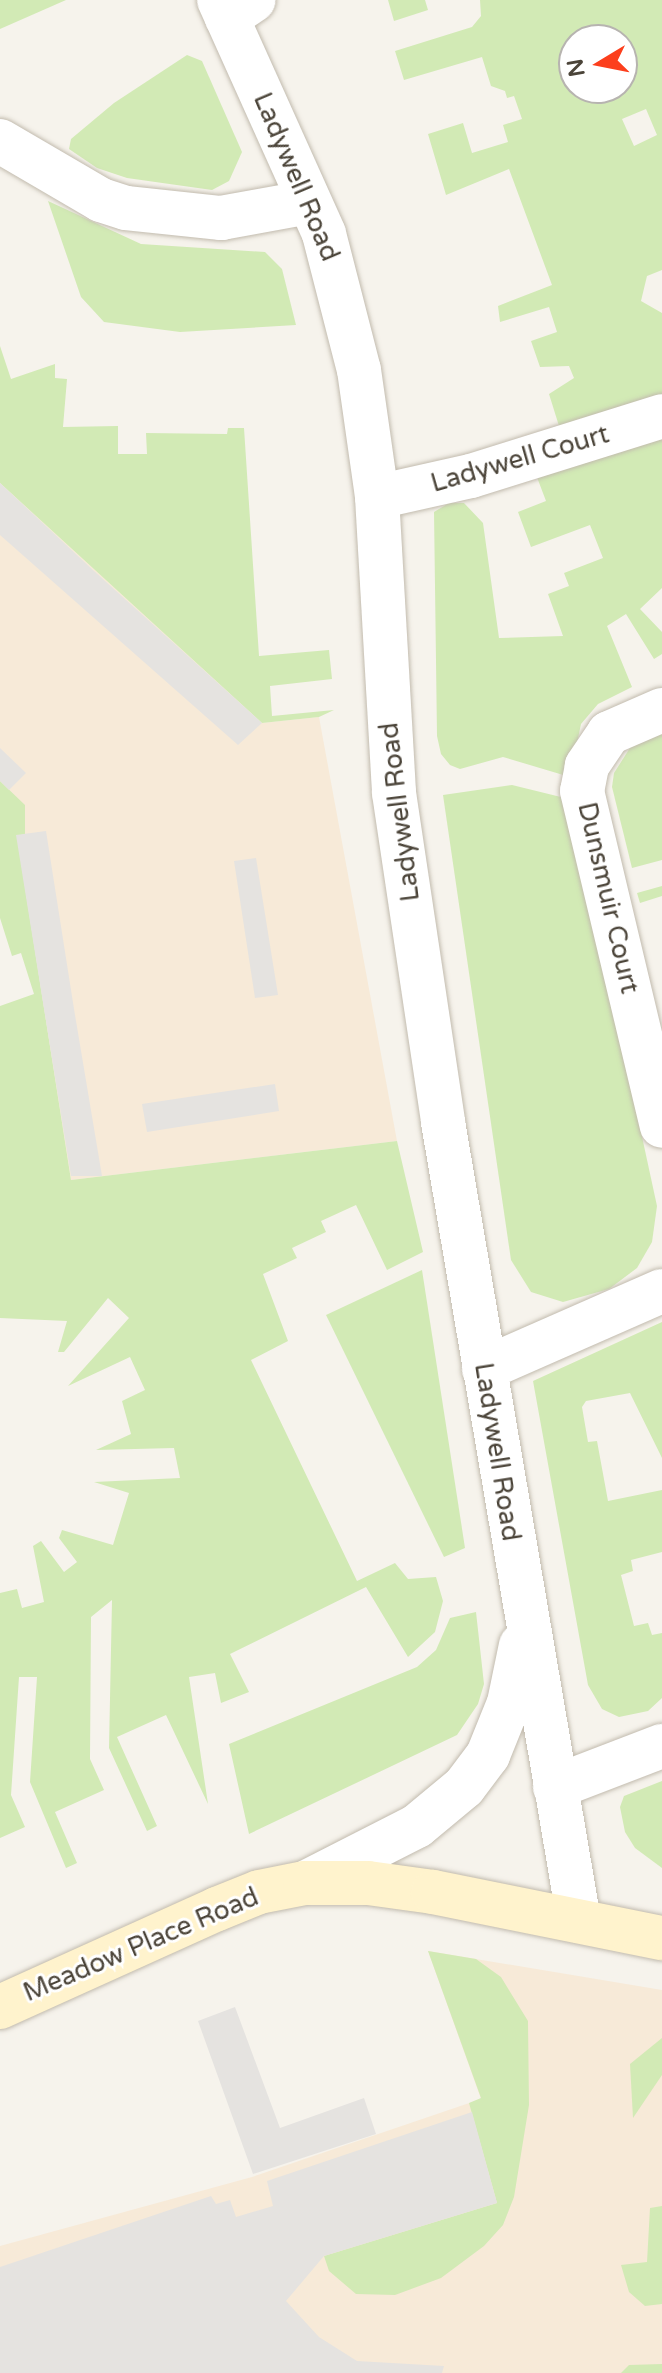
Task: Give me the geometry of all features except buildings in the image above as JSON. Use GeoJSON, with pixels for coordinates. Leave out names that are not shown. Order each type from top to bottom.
{"type":"FeatureCollection","features":[{"type":"Feature","properties":{"kind":"main road","name":"Meadow Place Road"},"geometry":{"type":"LineString","coordinates":[[0,2007],[259,1892],[305,1883],[420,1890],[662,1938]]}},
{"type":"Feature","properties":{"kind":"street","name":"Ladywell Road"},"geometry":{"type":"LineString","coordinates":[[233,6],[345,302],[377,497],[394,793],[484,1369],[579,1921]]}},
{"type":"Feature","properties":{"kind":"street"},"geometry":{"type":"LineString","coordinates":[[0,141],[101,200],[126,208],[221,218],[309,202]]}},
{"type":"Feature","properties":{"kind":"street","name":"Ladywell Court"},"geometry":{"type":"LineString","coordinates":[[377,497],[471,476],[662,416]]}},
{"type":"Feature","properties":{"kind":"street","name":"Dunsmuir Court"},"geometry":{"type":"LineString","coordinates":[[662,710],[609,733],[587,766],[582,791],[662,1126]]}},
{"type":"Feature","properties":{"kind":"street"},"geometry":{"type":"LineString","coordinates":[[484,1369],[662,1291]]}},
{"type":"Feature","properties":{"kind":"street","name":"Ladywell Road"},"geometry":{"type":"LineString","coordinates":[[305,1883],[417,1826],[464,1787],[488,1755],[509,1703],[526,1623]]}},
{"type":"Feature","properties":{"kind":"street"},"geometry":{"type":"LineString","coordinates":[[555,1787],[662,1746]]}},
{"type":"Feature","properties":{"kind":"shaded area"},"geometry":{"type":"Polygon","coordinates":[[[0,483],[262,723],[319,717],[397,1141],[71,1180],[27,901],[0,806],[0,483]]]}},
{"type":"Feature","properties":{"kind":"shaded area"},"geometry":{"type":"Polygon","coordinates":[[[0,483],[262,723],[238,745],[0,535],[0,483]]]}},
{"type":"Feature","properties":{"kind":"shaded area"},"geometry":{"type":"Polygon","coordinates":[[[0,748],[26,773],[9,790],[0,781],[0,748]]]}},
{"type":"Feature","properties":{"kind":"shaded area"},"geometry":{"type":"Polygon","coordinates":[[[46,831],[102,1176],[71,1176],[16,835],[46,831]]]}},
{"type":"Feature","properties":{"kind":"shaded area"},"geometry":{"type":"Polygon","coordinates":[[[256,858],[278,995],[255,998],[234,861],[256,858]]]}},
{"type":"Feature","properties":{"kind":"shaded area"},"geometry":{"type":"Polygon","coordinates":[[[275,1084],[279,1111],[147,1132],[142,1104],[275,1084]]]}},
{"type":"Feature","properties":{"kind":"shaded area"},"geometry":{"type":"Polygon","coordinates":[[[428,1951],[662,1990],[662,2373],[0,2373],[0,2246],[252,2177],[481,2099],[428,1951]]]}},
{"type":"Feature","properties":{"kind":"shaded area"},"geometry":{"type":"Polygon","coordinates":[[[235,2007],[280,2128],[364,2098],[376,2134],[253,2174],[198,2021],[235,2007]]]}},
{"type":"Feature","properties":{"kind":"shaded area"},"geometry":{"type":"Polygon","coordinates":[[[472,2112],[497,2203],[324,2256],[286,2301],[319,2337],[357,2361],[444,2366],[442,2373],[0,2373],[0,2267],[211,2196],[216,2204],[230,2200],[236,2217],[273,2206],[267,2181],[472,2112]]]}},
{"type":"Feature","properties":{"kind":"green space"},"geometry":{"type":"Polygon","coordinates":[[[0,0],[66,0],[0,29],[0,0]]]}},
{"type":"Feature","properties":{"kind":"green space"},"geometry":{"type":"Polygon","coordinates":[[[388,0],[425,0],[428,10],[394,21],[388,0]]]}},
{"type":"Feature","properties":{"kind":"green space"},"geometry":{"type":"Polygon","coordinates":[[[480,0],[662,0],[662,270],[647,276],[641,301],[662,313],[662,395],[559,426],[549,394],[574,378],[569,366],[540,367],[531,341],[557,332],[549,307],[500,322],[498,306],[552,285],[509,169],[446,195],[428,134],[463,123],[472,153],[508,142],[503,125],[522,119],[514,96],[507,98],[505,91],[491,86],[482,57],[404,80],[395,51],[472,27],[481,16],[480,0]],[[646,109],[622,119],[634,146],[657,135],[646,109]]]}},
{"type":"Feature","properties":{"kind":"green space"},"geometry":{"type":"Polygon","coordinates":[[[187,55],[202,61],[242,152],[229,181],[212,190],[127,178],[97,168],[69,149],[71,139],[114,103],[187,55]]]}},
{"type":"Feature","properties":{"kind":"green space"},"geometry":{"type":"Polygon","coordinates":[[[48,201],[141,244],[265,252],[282,269],[296,325],[180,332],[104,322],[81,297],[48,201]]]}},
{"type":"Feature","properties":{"kind":"green space"},"geometry":{"type":"Polygon","coordinates":[[[0,346],[11,379],[55,364],[55,378],[67,379],[63,427],[118,426],[118,454],[147,454],[146,433],[227,434],[228,428],[244,428],[259,656],[329,650],[332,679],[270,686],[272,716],[334,710],[319,717],[262,723],[0,483],[0,346]]]}},
{"type":"Feature","properties":{"kind":"green space"},"geometry":{"type":"Polygon","coordinates":[[[662,432],[662,588],[640,609],[662,632],[662,654],[654,659],[626,614],[607,626],[632,687],[598,704],[581,724],[570,777],[503,757],[460,769],[450,765],[441,754],[437,736],[434,512],[449,503],[464,503],[483,523],[499,638],[563,636],[548,594],[569,586],[564,573],[603,558],[590,525],[531,547],[518,512],[546,501],[535,472],[662,432]]]}},
{"type":"Feature","properties":{"kind":"green space"},"geometry":{"type":"Polygon","coordinates":[[[662,729],[662,860],[632,868],[612,787],[614,773],[635,740],[662,729]]]}},
{"type":"Feature","properties":{"kind":"green space"},"geometry":{"type":"Polygon","coordinates":[[[0,781],[25,805],[25,834],[17,836],[71,1180],[397,1141],[423,1252],[387,1270],[356,1205],[321,1221],[326,1232],[292,1248],[297,1258],[263,1274],[288,1341],[251,1360],[357,1581],[395,1563],[408,1579],[436,1577],[443,1601],[435,1632],[408,1657],[366,1587],[230,1654],[249,1692],[221,1703],[215,1673],[189,1677],[208,1804],[166,1715],[117,1737],[157,1826],[147,1831],[109,1748],[112,1600],[91,1617],[90,1759],[104,1790],[55,1812],[77,1863],[66,1868],[30,1782],[37,1677],[19,1677],[11,1795],[25,1827],[0,1838],[0,1593],[17,1589],[22,1608],[44,1602],[33,1546],[41,1541],[64,1572],[77,1562],[59,1538],[62,1530],[113,1545],[129,1493],[94,1482],[180,1478],[174,1448],[96,1450],[131,1434],[122,1401],[145,1390],[130,1357],[68,1386],[129,1318],[108,1298],[64,1352],[58,1352],[67,1321],[0,1318],[0,1006],[34,994],[21,953],[12,956],[0,918],[0,781]]]}},
{"type":"Feature","properties":{"kind":"green space"},"geometry":{"type":"Polygon","coordinates":[[[512,785],[569,799],[657,1206],[652,1242],[637,1268],[609,1289],[563,1302],[531,1292],[511,1260],[443,795],[512,785]]]}},
{"type":"Feature","properties":{"kind":"green space"},"geometry":{"type":"Polygon","coordinates":[[[662,886],[662,896],[640,903],[637,893],[662,886]]]}},
{"type":"Feature","properties":{"kind":"green space"},"geometry":{"type":"Polygon","coordinates":[[[422,1270],[465,1548],[444,1557],[326,1315],[422,1270]]]}},
{"type":"Feature","properties":{"kind":"green space"},"geometry":{"type":"Polygon","coordinates":[[[662,1322],[662,1458],[630,1393],[586,1401],[582,1407],[588,1442],[597,1441],[608,1501],[662,1490],[662,1552],[631,1560],[633,1571],[621,1575],[634,1626],[648,1623],[652,1635],[662,1633],[662,1698],[648,1711],[619,1717],[602,1709],[588,1685],[533,1381],[662,1322]]]}},
{"type":"Feature","properties":{"kind":"green space"},"geometry":{"type":"Polygon","coordinates":[[[476,1612],[484,1684],[478,1704],[457,1735],[249,1834],[229,1744],[417,1667],[436,1650],[450,1618],[476,1612]]]}},
{"type":"Feature","properties":{"kind":"green space"},"geometry":{"type":"Polygon","coordinates":[[[662,1781],[662,1868],[635,1848],[625,1832],[620,1807],[624,1796],[662,1781]]]}},
{"type":"Feature","properties":{"kind":"green space"},"geometry":{"type":"Polygon","coordinates":[[[428,1951],[476,1959],[501,1977],[528,2021],[529,2105],[514,2197],[503,2225],[484,2246],[441,2278],[395,2295],[356,2294],[329,2271],[324,2256],[497,2203],[469,2103],[481,2098],[428,1951]]]}},
{"type":"Feature","properties":{"kind":"green space"},"geometry":{"type":"Polygon","coordinates":[[[662,2038],[662,2075],[633,2118],[630,2064],[662,2038]]]}},
{"type":"Feature","properties":{"kind":"green space"},"geometry":{"type":"Polygon","coordinates":[[[662,2206],[662,2304],[645,2306],[629,2292],[621,2265],[647,2262],[650,2208],[662,2206]]]}},
{"type":"Feature","properties":{"kind":"green space"},"geometry":{"type":"Polygon","coordinates":[[[662,2364],[662,2373],[621,2373],[629,2365],[662,2364]]]}}]}
